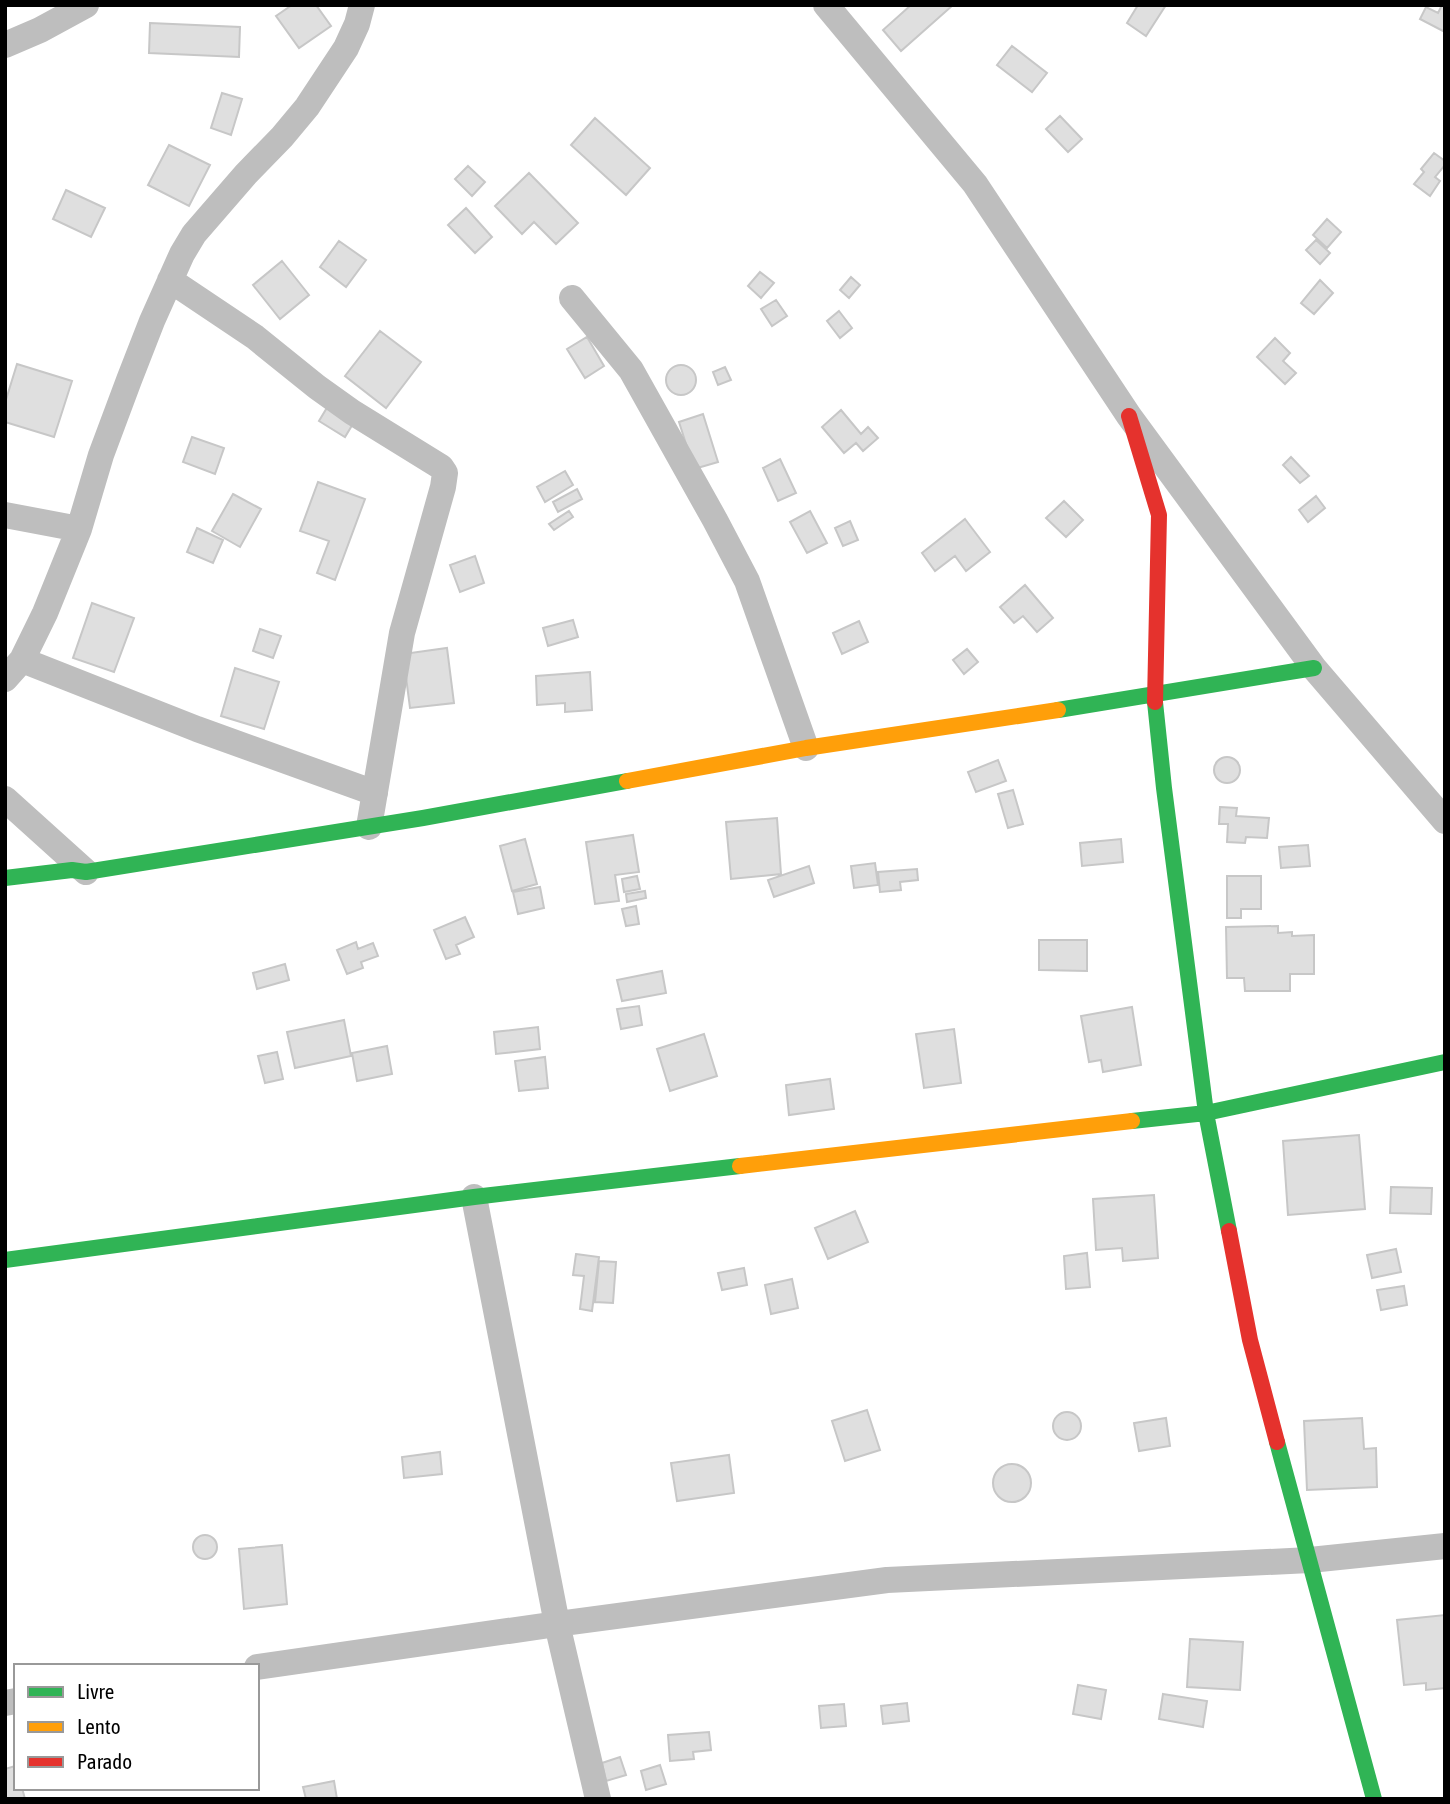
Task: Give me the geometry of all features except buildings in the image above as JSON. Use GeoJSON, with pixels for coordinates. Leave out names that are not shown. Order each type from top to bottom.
{"type":"FeatureCollection","features":[{"type":"Feature","properties":{"kind":"street"},"geometry":{"type":"LineString","coordinates":[[5,45],[86,5]]}},
{"type":"Feature","properties":{"kind":"street"},"geometry":{"type":"LineString","coordinates":[[362,5],[346,48],[307,107],[194,234],[181,254],[152,321],[106,442],[79,529],[45,613],[14,669],[197,729],[375,793]]}},
{"type":"Feature","properties":{"kind":"street"},"geometry":{"type":"LineString","coordinates":[[826,5],[975,184],[1129,416],[1314,668],[1445,821]]}},
{"type":"Feature","properties":{"kind":"street"},"geometry":{"type":"LineString","coordinates":[[170,280],[255,337],[352,412],[443,470],[443,487],[402,633],[369,827]]}},
{"type":"Feature","properties":{"kind":"street"},"geometry":{"type":"LineString","coordinates":[[572,298],[631,370],[741,569],[806,748]]}},
{"type":"Feature","properties":{"kind":"street"},"geometry":{"type":"LineString","coordinates":[[1129,416],[1160,514],[1154,695],[1206,1113],[1250,1340],[1374,1799]]}},
{"type":"Feature","properties":{"kind":"street"},"geometry":{"type":"LineString","coordinates":[[5,515],[79,529]]}},
{"type":"Feature","properties":{"kind":"street"},"geometry":{"type":"LineString","coordinates":[[5,878],[72,870],[86,872],[369,827],[806,748],[1314,668]]}},
{"type":"Feature","properties":{"kind":"street"},"geometry":{"type":"LineString","coordinates":[[5,799],[86,872]]}},
{"type":"Feature","properties":{"kind":"street"},"geometry":{"type":"LineString","coordinates":[[5,1260],[474,1197],[1206,1113],[1445,1062]]}},
{"type":"Feature","properties":{"kind":"street"},"geometry":{"type":"LineString","coordinates":[[474,1197],[557,1624],[598,1799]]}},
{"type":"Feature","properties":{"kind":"street"},"geometry":{"type":"LineString","coordinates":[[259,1667],[887,1580],[1310,1560],[1445,1546]]}},
{"type":"Feature","properties":{"kind":"traffic: fast"},"geometry":{"type":"LineString","coordinates":[[1058,710],[1314,668]]}},
{"type":"Feature","properties":{"kind":"traffic: fast"},"geometry":{"type":"LineString","coordinates":[[1155,702],[1206,1113],[1229,1231]]}},
{"type":"Feature","properties":{"kind":"traffic: fast"},"geometry":{"type":"LineString","coordinates":[[5,878],[72,870],[86,872],[423,818],[627,781]]}},
{"type":"Feature","properties":{"kind":"traffic: fast"},"geometry":{"type":"LineString","coordinates":[[1132,1121],[1206,1113],[1445,1062]]}},
{"type":"Feature","properties":{"kind":"traffic: fast"},"geometry":{"type":"LineString","coordinates":[[5,1260],[474,1197],[740,1166]]}},
{"type":"Feature","properties":{"kind":"traffic: fast"},"geometry":{"type":"LineString","coordinates":[[1277,1442],[1374,1799]]}},
{"type":"Feature","properties":{"kind":"traffic: slow"},"geometry":{"type":"LineString","coordinates":[[627,781],[806,748],[1058,710]]}},
{"type":"Feature","properties":{"kind":"traffic: slow"},"geometry":{"type":"LineString","coordinates":[[740,1166],[1132,1121]]}},
{"type":"Feature","properties":{"kind":"traffic: jam"},"geometry":{"type":"LineString","coordinates":[[1129,416],[1159,515],[1155,702]]}},
{"type":"Feature","properties":{"kind":"traffic: jam"},"geometry":{"type":"LineString","coordinates":[[1229,1231],[1250,1340],[1277,1442]]}}]}
